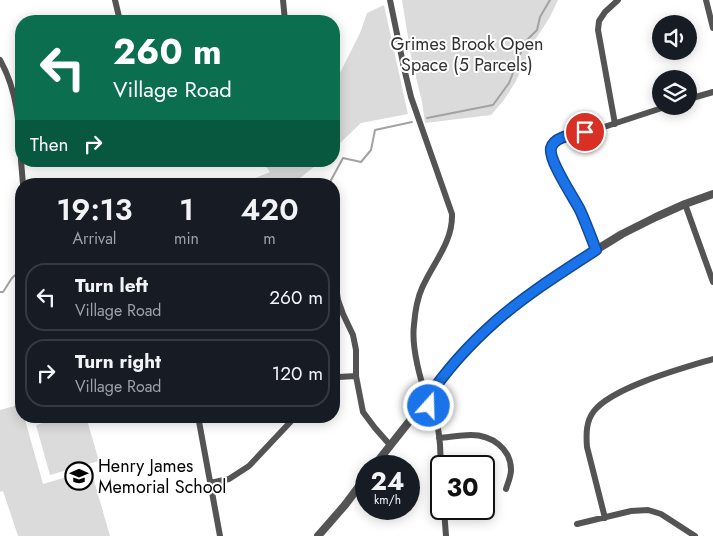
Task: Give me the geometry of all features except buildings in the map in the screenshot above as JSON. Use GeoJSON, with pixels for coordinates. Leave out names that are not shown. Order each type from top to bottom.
{"type":"FeatureCollection","features":[{"type":"Feature","properties":{"kind":"street"},"geometry":{"type":"LineString","coordinates":[[115,0],[119,15]]}},
{"type":"Feature","properties":{"kind":"street"},"geometry":{"type":"LineString","coordinates":[[283,0],[284,15]]}},
{"type":"Feature","properties":{"kind":"street"},"geometry":{"type":"LineString","coordinates":[[390,0],[412,97],[452,214],[452,223],[444,248],[422,287],[416,303],[413,327],[417,362],[427,399],[437,424],[441,455]]}},
{"type":"Feature","properties":{"kind":"street"},"geometry":{"type":"LineString","coordinates":[[615,124],[598,30],[599,21],[605,12],[618,0]]}},
{"type":"Feature","properties":{"kind":"street"},"geometry":{"type":"LineString","coordinates":[[706,0],[713,28]]}},
{"type":"Feature","properties":{"kind":"street"},"geometry":{"type":"LineString","coordinates":[[0,60],[11,83],[15,97]]}},
{"type":"Feature","properties":{"kind":"street"},"geometry":{"type":"LineString","coordinates":[[697,97],[713,92]]}},
{"type":"Feature","properties":{"kind":"street"},"geometry":{"type":"LineString","coordinates":[[596,250],[580,210],[556,166],[551,148],[559,139],[569,135],[615,124],[652,111]]}},
{"type":"Feature","properties":{"kind":"street"},"geometry":{"type":"LineString","coordinates":[[382,455],[436,385],[459,358],[496,321],[548,282],[622,234],[685,204],[713,194]]}},
{"type":"Feature","properties":{"kind":"street"},"geometry":{"type":"LineString","coordinates":[[685,204],[713,282]]}},
{"type":"Feature","properties":{"kind":"street"},"geometry":{"type":"LineString","coordinates":[[340,306],[353,335],[356,350],[356,376],[364,412],[390,445]]}},
{"type":"Feature","properties":{"kind":"street"},"geometry":{"type":"LineString","coordinates":[[606,518],[586,440],[588,424],[595,410],[608,399],[629,388],[653,378],[713,359]]}},
{"type":"Feature","properties":{"kind":"street"},"geometry":{"type":"LineString","coordinates":[[340,377],[356,376]]}},
{"type":"Feature","properties":{"kind":"street"},"geometry":{"type":"LineString","coordinates":[[199,423],[220,536]]}},
{"type":"Feature","properties":{"kind":"street"},"geometry":{"type":"LineString","coordinates":[[210,483],[229,479],[249,466],[289,423]]}},
{"type":"Feature","properties":{"kind":"street"},"geometry":{"type":"LineString","coordinates":[[440,438],[472,435],[483,437],[501,446],[507,453],[511,471],[506,489]]}},
{"type":"Feature","properties":{"kind":"street"},"geometry":{"type":"LineString","coordinates":[[318,536],[355,492]]}},
{"type":"Feature","properties":{"kind":"street"},"geometry":{"type":"LineString","coordinates":[[577,524],[632,511],[648,510],[661,514],[695,536]]}},
{"type":"Feature","properties":{"kind":"street"},"geometry":{"type":"LineString","coordinates":[[445,520],[446,536]]}},
{"type":"Feature","properties":{"kind":"green space","name":"Grimes Brook Open Space (5 Parcels)"},"geometry":{"type":"Polygon","coordinates":[[[402,0],[558,0],[550,17],[533,43],[516,81],[504,100],[491,115],[425,123],[402,0]]]}},
{"type":"Feature","properties":{"kind":"green space","name":"Grimes Brook Open Space (5 Parcels)"},"geometry":{"type":"Polygon","coordinates":[[[384,5],[408,114],[361,123],[340,143],[340,73],[360,33],[367,13],[384,5]]]}},
{"type":"Feature","properties":{"kind":"green space"},"geometry":{"type":"Polygon","coordinates":[[[266,167],[314,167],[300,178],[255,178],[270,172],[266,167]]]}},
{"type":"Feature","properties":{"kind":"green space"},"geometry":{"type":"Polygon","coordinates":[[[15,406],[15,423],[26,423],[43,484],[91,470],[110,536],[18,536],[3,491],[0,492],[0,410],[15,406]]]}},
{"type":"Feature","properties":{"kind":"green space"},"geometry":{"type":"Polygon","coordinates":[[[42,423],[88,423],[99,461],[50,475],[36,425],[42,423]]]}},
{"type":"Feature","properties":{"kind":"waterway"},"geometry":{"type":"LineString","coordinates":[[427,118],[493,105],[509,83],[525,42],[537,30],[540,17],[550,0]]}},
{"type":"Feature","properties":{"kind":"waterway"},"geometry":{"type":"LineString","coordinates":[[340,164],[343,158],[361,162],[371,150],[375,130],[412,122]]}},
{"type":"Feature","properties":{"kind":"waterway"},"geometry":{"type":"LineString","coordinates":[[332,178],[338,167]]}},
{"type":"Feature","properties":{"kind":"waterway"},"geometry":{"type":"LineString","coordinates":[[0,292],[3,292],[15,275]]}},
{"type":"Feature","properties":{"kind":"place","name":"Henry James Memorial School"},"geometry":{"type":"Point","coordinates":[79,476]}},
{"type":"Feature","properties":{"kind":"route"},"geometry":{"type":"LineString","coordinates":[[429,406],[427,399],[436,385],[472,344],[496,321],[548,282],[596,250],[580,210],[556,166],[551,148],[559,139],[585,132]]}}]}
